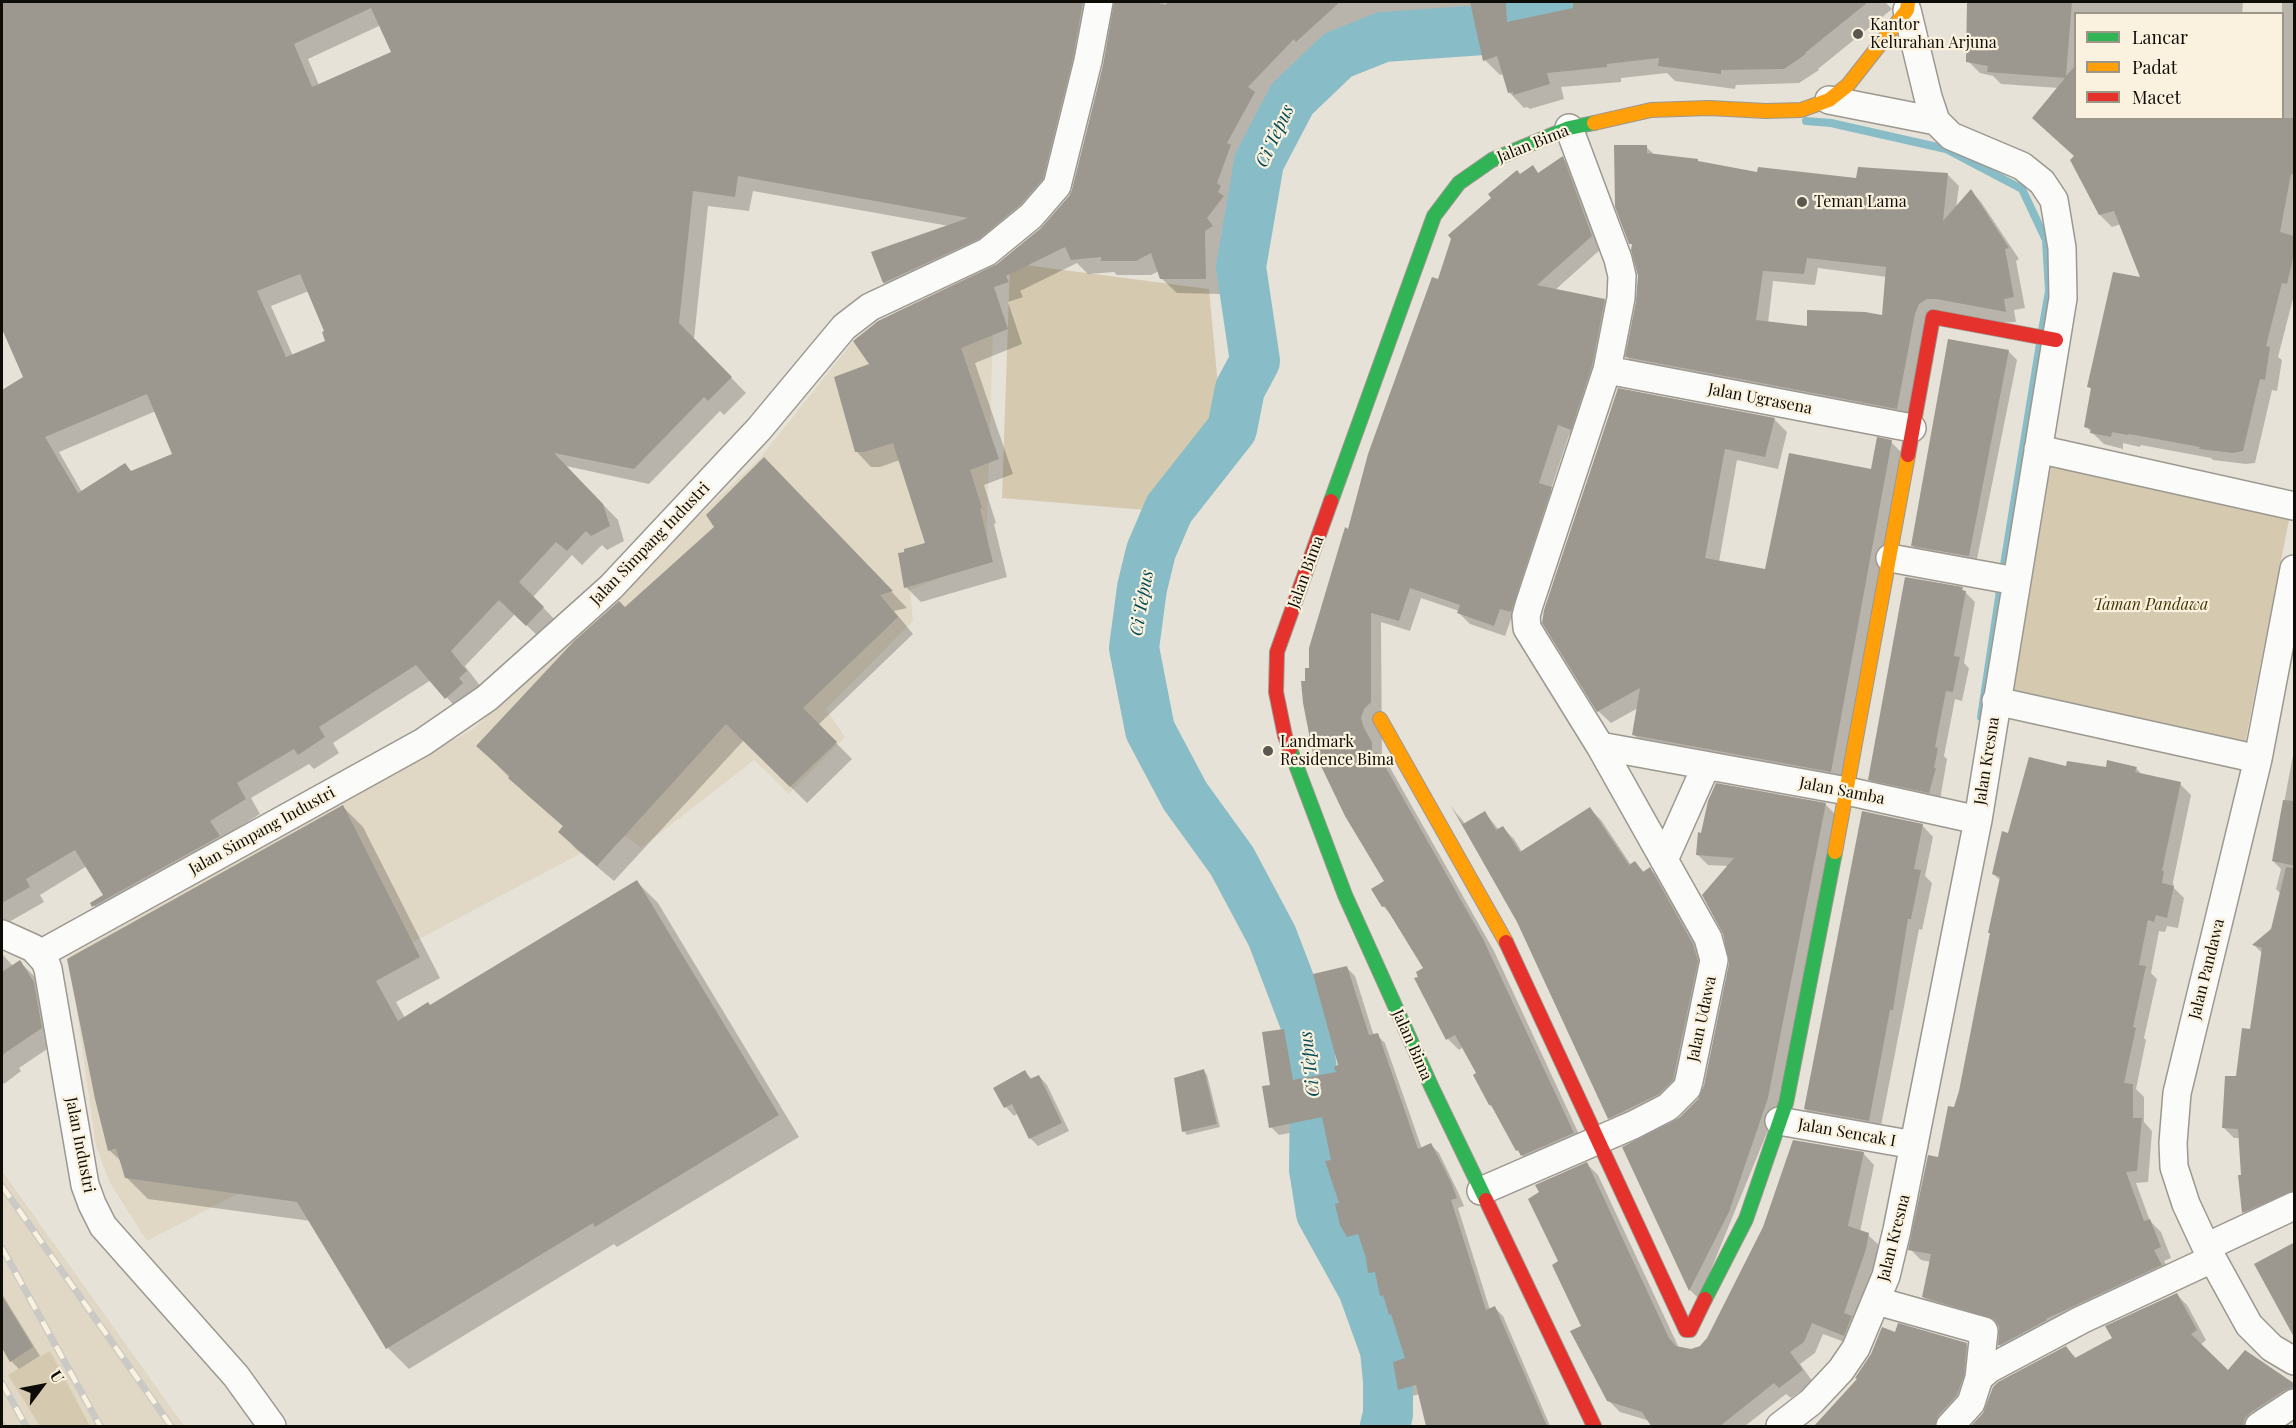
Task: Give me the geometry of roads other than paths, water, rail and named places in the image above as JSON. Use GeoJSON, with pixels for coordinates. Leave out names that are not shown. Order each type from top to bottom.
{"type":"FeatureCollection","features":[{"type":"Feature","properties":{"kind":"street","name":"Jalan Simpang Industri"},"geometry":{"type":"LineString","coordinates":[[40,954],[423,742],[487,698],[611,587],[759,429],[844,327],[870,307],[987,252],[1031,216],[1057,186],[1088,61],[1099,2]]}},
{"type":"Feature","properties":{"kind":"street","name":"Jalan Bima"},"geometry":{"type":"LineString","coordinates":[[1594,1426],[1481,1191],[1369,949],[1329,853],[1285,736],[1276,692],[1277,652],[1434,216],[1459,183],[1492,160],[1569,128],[1652,110],[1709,108],[1801,110],[1829,100],[1848,85],[1908,6]]}},
{"type":"Feature","properties":{"kind":"street","name":"Jalan Bima"},"geometry":{"type":"LineString","coordinates":[[1908,6],[1928,97],[1936,121]]}},
{"type":"Feature","properties":{"kind":"street"},"geometry":{"type":"LineString","coordinates":[[1829,100],[1936,121]]}},
{"type":"Feature","properties":{"kind":"street","name":"Jalan Kresna"},"geometry":{"type":"LineString","coordinates":[[1780,1426],[1811,1401],[1841,1370],[1856,1348],[1877,1301],[1898,1230],[1978,820],[2062,297],[2060,225],[2054,200],[2042,182],[2022,166],[1951,136],[1936,121]]}},
{"type":"Feature","properties":{"kind":"street","name":"Jalan Udawa"},"geometry":{"type":"LineString","coordinates":[[1481,1191],[1633,1125],[1668,1107],[1687,1088],[1714,960],[1708,938],[1600,746],[1527,628],[1526,616],[1607,370],[1621,298],[1622,276],[1618,259],[1569,128]]}},
{"type":"Feature","properties":{"kind":"street"},"geometry":{"type":"LineString","coordinates":[[1380,719],[1500,930],[1688,1331],[1690,1330],[1746,1219],[1786,1103],[1847,791],[1933,317],[2056,340]]}},
{"type":"Feature","properties":{"kind":"street","name":"Jalan Ugrasena"},"geometry":{"type":"LineString","coordinates":[[1607,370],[1912,428]]}},
{"type":"Feature","properties":{"kind":"street"},"geometry":{"type":"LineString","coordinates":[[2038,449],[2295,506]]}},
{"type":"Feature","properties":{"kind":"street"},"geometry":{"type":"LineString","coordinates":[[1890,558],[2016,581]]}},
{"type":"Feature","properties":{"kind":"street","name":"Jalan Pandawa"},"geometry":{"type":"LineString","coordinates":[[2283,1354],[2249,1325],[2209,1253],[2186,1204],[2174,1167],[2173,1143],[2177,1093],[2288,631],[2295,569]]}},
{"type":"Feature","properties":{"kind":"street"},"geometry":{"type":"LineString","coordinates":[[1996,700],[2258,759]]}},
{"type":"Feature","properties":{"kind":"street","name":"Jalan Samba"},"geometry":{"type":"LineString","coordinates":[[1600,746],[1847,791],[1978,820]]}},
{"type":"Feature","properties":{"kind":"street"},"geometry":{"type":"LineString","coordinates":[[1664,860],[1706,765]]}},
{"type":"Feature","properties":{"kind":"street"},"geometry":{"type":"LineString","coordinates":[[2,934],[33,948],[40,954]]}},
{"type":"Feature","properties":{"kind":"street","name":"Jalan Industri"},"geometry":{"type":"LineString","coordinates":[[40,954],[48,969],[54,991],[85,1185],[92,1204],[103,1226],[236,1376],[272,1426]]}},
{"type":"Feature","properties":{"kind":"street","name":"Jalan Sencak I"},"geometry":{"type":"LineString","coordinates":[[1779,1121],[1914,1145]]}},
{"type":"Feature","properties":{"kind":"street"},"geometry":{"type":"LineString","coordinates":[[1979,1378],[1989,1369],[2295,1206]]}},
{"type":"Feature","properties":{"kind":"street"},"geometry":{"type":"LineString","coordinates":[[1877,1301],[1984,1331],[1979,1378],[1971,1404],[1950,1426]]}},
{"type":"Feature","properties":{"kind":"street"},"geometry":{"type":"LineString","coordinates":[[2259,1426],[2295,1403]]}},
{"type":"Feature","properties":{"kind":"waterway","name":"Ci Tepus"},"geometry":{"type":"LineString","coordinates":[[1385,1426],[1388,1414],[1385,1350],[1363,1289],[1321,1213],[1314,1169],[1315,1092],[1306,1025],[1272,936],[1232,861],[1185,796],[1150,730],[1134,648],[1142,588],[1151,551],[1169,509],[1232,429],[1240,389],[1255,361],[1241,267],[1259,162],[1292,99],[1338,55],[1383,37],[1483,30],[1514,23],[1567,2]]}},
{"type":"Feature","properties":{"kind":"waterway"},"geometry":{"type":"LineString","coordinates":[[1806,121],[1831,123],[1946,149],[2022,189],[2046,240],[2049,291],[2042,331]]}},
{"type":"Feature","properties":{"kind":"waterway"},"geometry":{"type":"LineString","coordinates":[[2003,571],[2040,344]]}},
{"type":"Feature","properties":{"kind":"waterway"},"geometry":{"type":"LineString","coordinates":[[1981,717],[2001,584]]}},
{"type":"Feature","properties":{"kind":"railway"},"geometry":{"type":"LineString","coordinates":[[2,1186],[171,1426]]}},
{"type":"Feature","properties":{"kind":"railway"},"geometry":{"type":"LineString","coordinates":[[2,1248],[100,1426]]}},
{"type":"Feature","properties":{"kind":"railway"},"geometry":{"type":"LineString","coordinates":[[2,1383],[26,1426]]}},
{"type":"Feature","properties":{"kind":"place","name":"Kantor Kelurahan Arjuna"},"geometry":{"type":"Point","coordinates":[1858,34]}},
{"type":"Feature","properties":{"kind":"place","name":"Teman Lama"},"geometry":{"type":"Point","coordinates":[1802,202]}},
{"type":"Feature","properties":{"kind":"place","name":"Landmark Residence Bima"},"geometry":{"type":"Point","coordinates":[1268,751]}},
{"type":"Feature","properties":{"kind":"park label","name":"Taman Pandawa"},"geometry":{"type":"Point","coordinates":[2151,605]}}]}
